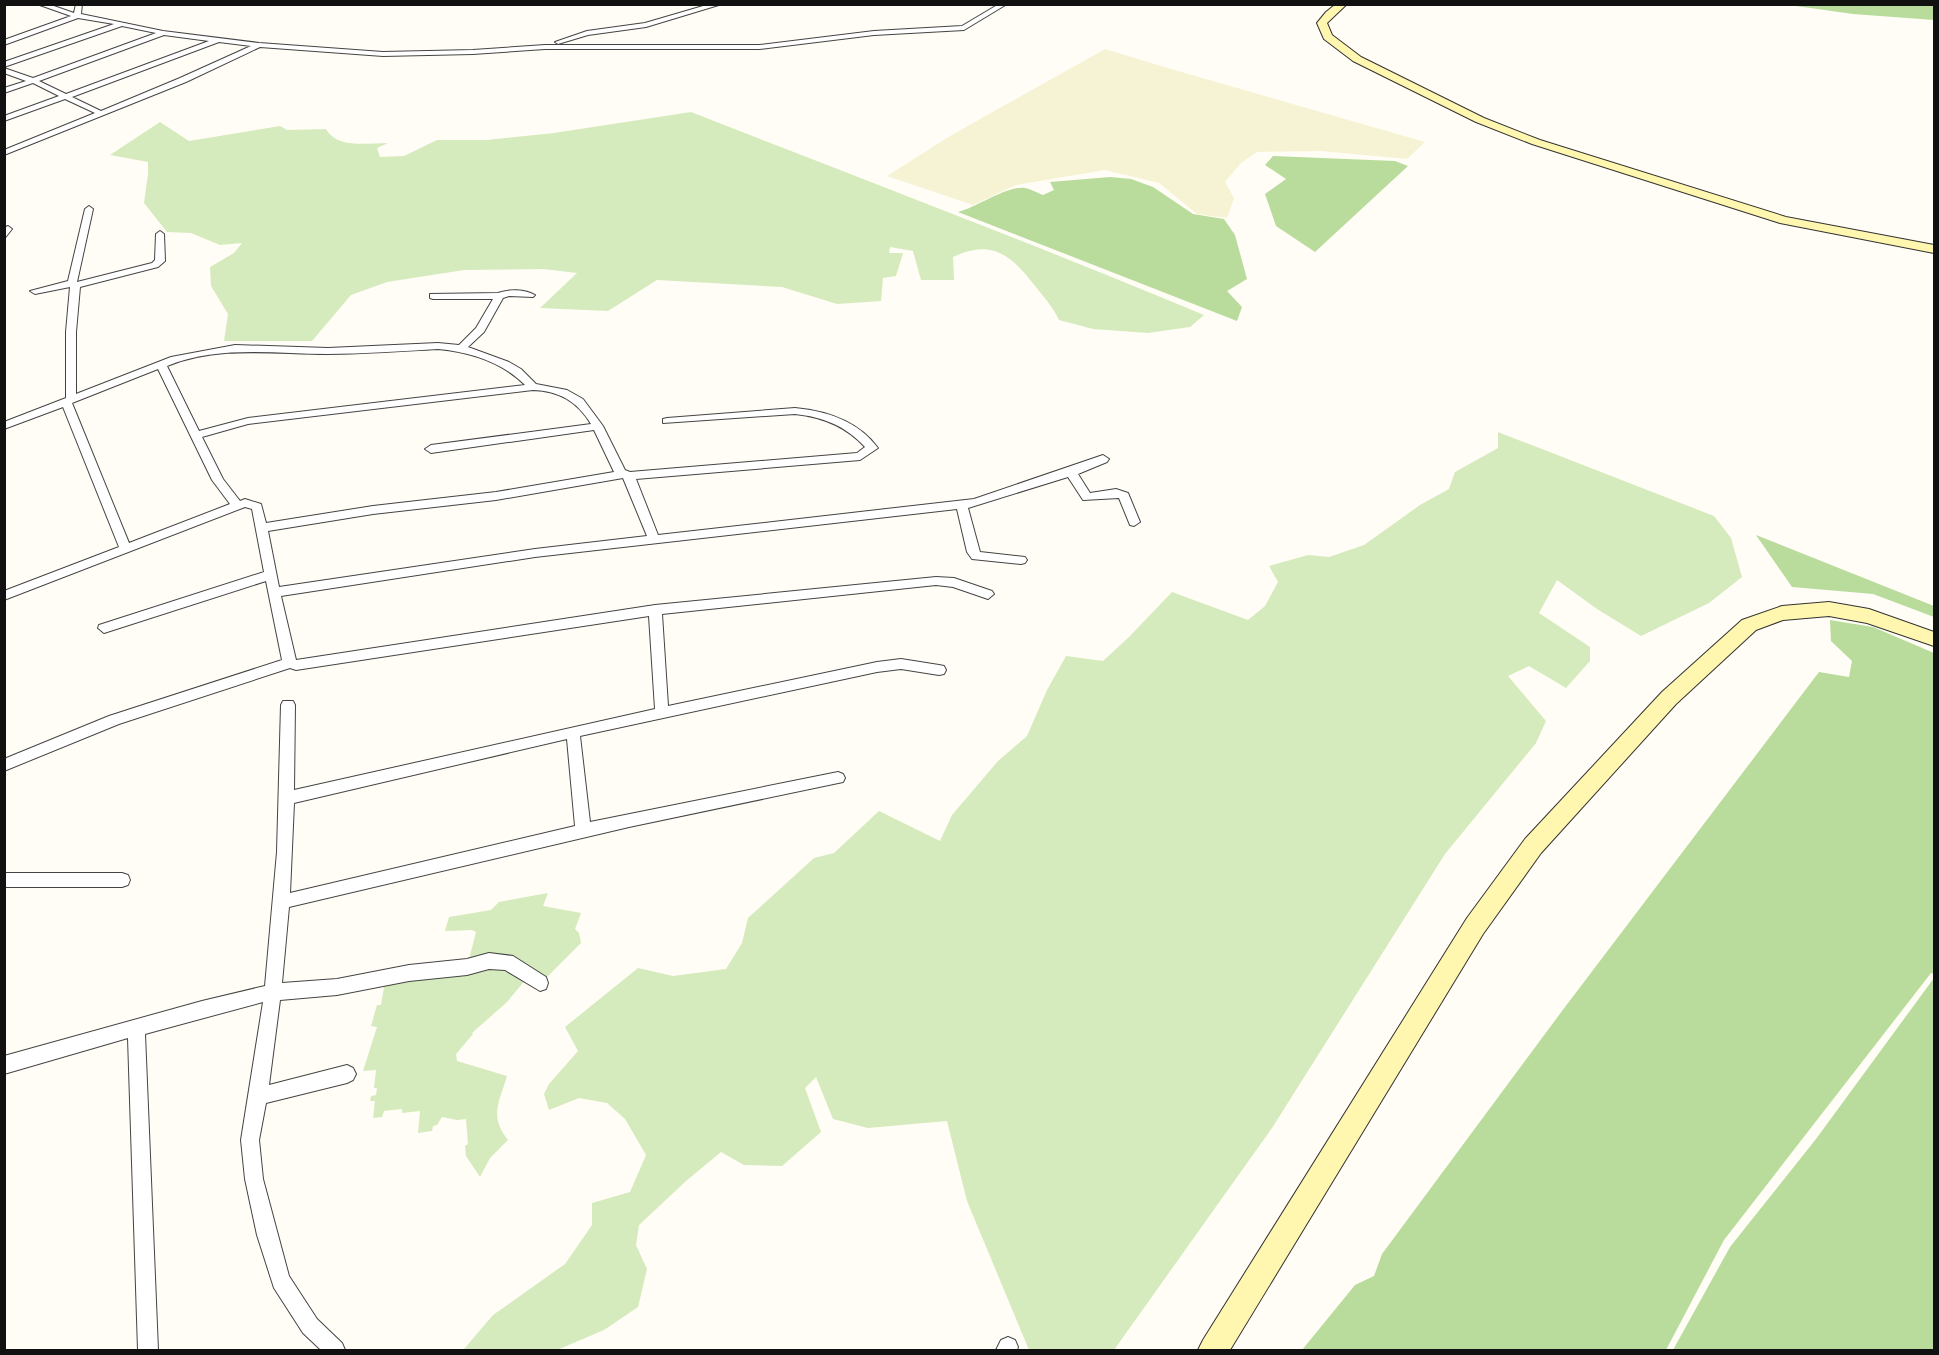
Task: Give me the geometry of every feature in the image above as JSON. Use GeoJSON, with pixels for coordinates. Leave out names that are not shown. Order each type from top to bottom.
{"type":"FeatureCollection","features":[{"type":"Feature","properties":{"kind":"main road"},"geometry":{"type":"LineString","coordinates":[[1343,4],[1322,22],[1328,37],[1336,44],[1357,60],[1480,120],[1568,153],[1784,220],[1935,249]]}},
{"type":"Feature","properties":{"kind":"main road"},"geometry":{"type":"LineString","coordinates":[[1213,1350],[1474,926],[1533,846],[1669,698],[1749,626],[1782,612],[1829,609],[1869,616],[1935,639]]}},
{"type":"Feature","properties":{"kind":"street"},"geometry":{"type":"LineString","coordinates":[[40,4],[76,16],[163,33],[306,50],[383,54],[473,52],[545,47],[741,48],[874,33],[953,30],[971,25],[1004,4]]}},
{"type":"Feature","properties":{"kind":"street"},"geometry":{"type":"LineString","coordinates":[[76,16],[79,4]]}},
{"type":"Feature","properties":{"kind":"street"},"geometry":{"type":"LineString","coordinates":[[545,47],[586,33],[646,25],[719,4]]}},
{"type":"Feature","properties":{"kind":"street"},"geometry":{"type":"LineString","coordinates":[[4,43],[76,16]]}},
{"type":"Feature","properties":{"kind":"street"},"geometry":{"type":"LineString","coordinates":[[4,65],[122,24]]}},
{"type":"Feature","properties":{"kind":"street"},"geometry":{"type":"LineString","coordinates":[[4,91],[163,33]]}},
{"type":"Feature","properties":{"kind":"street"},"geometry":{"type":"LineString","coordinates":[[4,119],[221,39]]}},
{"type":"Feature","properties":{"kind":"street"},"geometry":{"type":"LineString","coordinates":[[4,153],[102,114],[259,45]]}},
{"type":"Feature","properties":{"kind":"street"},"geometry":{"type":"LineString","coordinates":[[4,70],[34,81],[102,114]]}},
{"type":"Feature","properties":{"kind":"street"},"geometry":{"type":"LineString","coordinates":[[89,209],[74,284],[68,401],[126,550]]}},
{"type":"Feature","properties":{"kind":"street"},"geometry":{"type":"LineString","coordinates":[[35,291],[155,265],[160,261],[160,234]]}},
{"type":"Feature","properties":{"kind":"street"},"geometry":{"type":"LineString","coordinates":[[433,296],[499,296],[508,293],[530,296]]}},
{"type":"Feature","properties":{"kind":"street"},"geometry":{"type":"LineString","coordinates":[[461,348],[480,330],[499,296]]}},
{"type":"Feature","properties":{"kind":"street"},"geometry":{"type":"LineString","coordinates":[[4,426],[161,364],[206,352],[235,348],[328,351],[438,346],[461,348],[505,364],[517,371],[533,387]]}},
{"type":"Feature","properties":{"kind":"street"},"geometry":{"type":"LineString","coordinates":[[161,364],[218,480],[237,504]]}},
{"type":"Feature","properties":{"kind":"street"},"geometry":{"type":"LineString","coordinates":[[197,435],[248,421],[533,387],[554,388],[580,400],[598,426],[620,472],[626,475],[654,538]]}},
{"type":"Feature","properties":{"kind":"street"},"geometry":{"type":"LineString","coordinates":[[262,528],[373,510],[496,496],[626,475],[860,456],[872,448],[851,428],[826,414],[795,411],[667,421]]}},
{"type":"Feature","properties":{"kind":"street"},"geometry":{"type":"LineString","coordinates":[[431,449],[598,426]]}},
{"type":"Feature","properties":{"kind":"street"},"geometry":{"type":"LineString","coordinates":[[276,592],[654,538],[962,505],[995,498],[1103,459]]}},
{"type":"Feature","properties":{"kind":"street"},"geometry":{"type":"LineString","coordinates":[[1071,472],[1087,497],[1116,493],[1124,496],[1134,522]]}},
{"type":"Feature","properties":{"kind":"street"},"geometry":{"type":"LineString","coordinates":[[7,592],[126,550],[237,504],[251,504],[257,507],[290,663]]}},
{"type":"Feature","properties":{"kind":"street"},"geometry":{"type":"LineString","coordinates":[[962,505],[973,552],[976,556],[1021,560]]}},
{"type":"Feature","properties":{"kind":"street"},"geometry":{"type":"LineString","coordinates":[[104,628],[272,574]]}},
{"type":"Feature","properties":{"kind":"street"},"geometry":{"type":"LineString","coordinates":[[4,765],[114,720],[290,663],[296,665],[656,610],[936,581],[954,583],[988,594]]}},
{"type":"Feature","properties":{"kind":"street"},"geometry":{"type":"LineString","coordinates":[[656,610],[662,714]]}},
{"type":"Feature","properties":{"kind":"street"},"geometry":{"type":"LineString","coordinates":[[288,798],[573,732],[877,667],[901,664],[939,670]]}},
{"type":"Feature","properties":{"kind":"street"},"geometry":{"type":"LineString","coordinates":[[288,705],[288,798],[282,902],[273,992],[250,1140],[254,1179],[281,1281],[310,1326],[335,1350]]}},
{"type":"Feature","properties":{"kind":"street"},"geometry":{"type":"LineString","coordinates":[[573,732],[583,830]]}},
{"type":"Feature","properties":{"kind":"street"},"geometry":{"type":"LineString","coordinates":[[282,902],[738,795],[838,778]]}},
{"type":"Feature","properties":{"kind":"street"},"geometry":{"type":"LineString","coordinates":[[4,880],[123,880]]}},
{"type":"Feature","properties":{"kind":"street"},"geometry":{"type":"LineString","coordinates":[[4,1065],[273,992],[337,987],[409,973],[466,967],[489,961],[507,962],[540,983]]}},
{"type":"Feature","properties":{"kind":"street"},"geometry":{"type":"LineString","coordinates":[[136,1028],[148,1350]]}},
{"type":"Feature","properties":{"kind":"street"},"geometry":{"type":"LineString","coordinates":[[259,1091],[263,1094],[271,1094],[347,1074]]}},
{"type":"Feature","properties":{"kind":"shaded area"},"geometry":{"type":"Polygon","coordinates":[[[1105,49],[1425,142],[1407,159],[1322,151],[1257,152],[1241,163],[1225,182],[1234,198],[1227,218],[1197,214],[1159,183],[1105,170],[1016,185],[973,205],[887,176],[950,136],[1105,49]]]}},
{"type":"Feature","properties":{"kind":"green space"},"geometry":{"type":"Polygon","coordinates":[[[1789,5],[1934,5],[1934,20],[1853,14],[1789,5]]]}},
{"type":"Feature","properties":{"kind":"green space"},"geometry":{"type":"Polygon","coordinates":[[[691,112],[1012,237],[1204,315],[1190,327],[1148,333],[1093,329],[1059,320],[1026,275],[1000,253],[979,249],[967,252],[953,257],[954,280],[921,280],[913,251],[890,247],[889,253],[903,253],[896,276],[883,278],[881,301],[837,304],[782,287],[657,280],[608,311],[540,308],[577,273],[543,269],[464,270],[387,282],[351,295],[312,341],[224,341],[228,314],[211,286],[210,267],[234,253],[242,243],[220,245],[191,233],[167,232],[144,203],[148,162],[110,155],[160,122],[189,141],[280,126],[287,130],[326,129],[337,140],[353,144],[388,143],[377,148],[380,157],[404,156],[437,140],[487,140],[554,133],[691,112]]]}},
{"type":"Feature","properties":{"kind":"green space"},"geometry":{"type":"Polygon","coordinates":[[[1273,156],[1395,161],[1408,166],[1315,252],[1276,226],[1265,194],[1286,179],[1265,165],[1273,156]]]}},
{"type":"Feature","properties":{"kind":"green space"},"geometry":{"type":"Polygon","coordinates":[[[1110,177],[1131,179],[1153,187],[1193,214],[1224,219],[1235,235],[1247,279],[1227,291],[1242,307],[1237,321],[958,212],[1018,188],[1025,188],[1043,195],[1054,190],[1050,182],[1110,177]]]}},
{"type":"Feature","properties":{"kind":"green space"},"geometry":{"type":"Polygon","coordinates":[[[1498,432],[1714,516],[1731,538],[1742,577],[1709,603],[1641,636],[1597,609],[1557,580],[1539,613],[1590,647],[1590,661],[1566,688],[1529,666],[1508,676],[1546,721],[1536,743],[1445,854],[1272,1128],[1114,1350],[1029,1350],[967,1201],[947,1121],[868,1128],[833,1119],[816,1077],[805,1088],[821,1132],[782,1166],[744,1165],[721,1152],[639,1225],[636,1245],[647,1269],[638,1307],[604,1330],[557,1350],[464,1349],[493,1315],[565,1264],[592,1225],[592,1203],[630,1192],[646,1155],[625,1119],[607,1103],[579,1098],[549,1110],[544,1094],[549,1084],[578,1051],[565,1027],[638,968],[673,976],[726,969],[742,943],[748,918],[814,858],[834,853],[879,811],[940,841],[952,815],[998,761],[1027,736],[1047,690],[1066,656],[1103,661],[1172,592],[1248,620],[1265,606],[1278,582],[1269,566],[1308,555],[1329,557],[1364,545],[1420,505],[1449,489],[1455,472],[1498,448],[1498,432]]]}},
{"type":"Feature","properties":{"kind":"green space"},"geometry":{"type":"Polygon","coordinates":[[[1756,535],[1934,606],[1934,617],[1873,594],[1792,587],[1756,535]]]}},
{"type":"Feature","properties":{"kind":"green space"},"geometry":{"type":"Polygon","coordinates":[[[1830,620],[1873,627],[1934,653],[1934,974],[1931,973],[1724,1240],[1666,1350],[1302,1350],[1355,1285],[1374,1276],[1382,1254],[1562,1011],[1819,672],[1849,677],[1852,661],[1831,641],[1830,620]]]}},
{"type":"Feature","properties":{"kind":"green space"},"geometry":{"type":"Polygon","coordinates":[[[548,893],[543,906],[581,913],[575,929],[579,933],[581,943],[545,979],[524,966],[468,963],[476,932],[472,930],[445,931],[449,917],[491,910],[499,902],[548,893]]]}},
{"type":"Feature","properties":{"kind":"green space"},"geometry":{"type":"Polygon","coordinates":[[[505,964],[527,978],[507,1002],[472,1033],[456,1054],[457,1061],[507,1076],[497,1116],[508,1140],[490,1158],[480,1177],[466,1156],[465,1146],[468,1144],[466,1119],[442,1117],[437,1125],[433,1126],[432,1131],[418,1133],[420,1111],[402,1113],[402,1109],[384,1111],[382,1117],[373,1118],[375,1101],[370,1101],[371,1096],[376,1095],[377,1088],[374,1088],[376,1070],[363,1071],[377,1027],[371,1026],[377,1005],[381,1005],[385,981],[505,964]]]}},
{"type":"Feature","properties":{"kind":"green space"},"geometry":{"type":"Polygon","coordinates":[[[1934,978],[1934,1350],[1673,1350],[1730,1247],[1816,1139],[1934,978]]]}}]}
